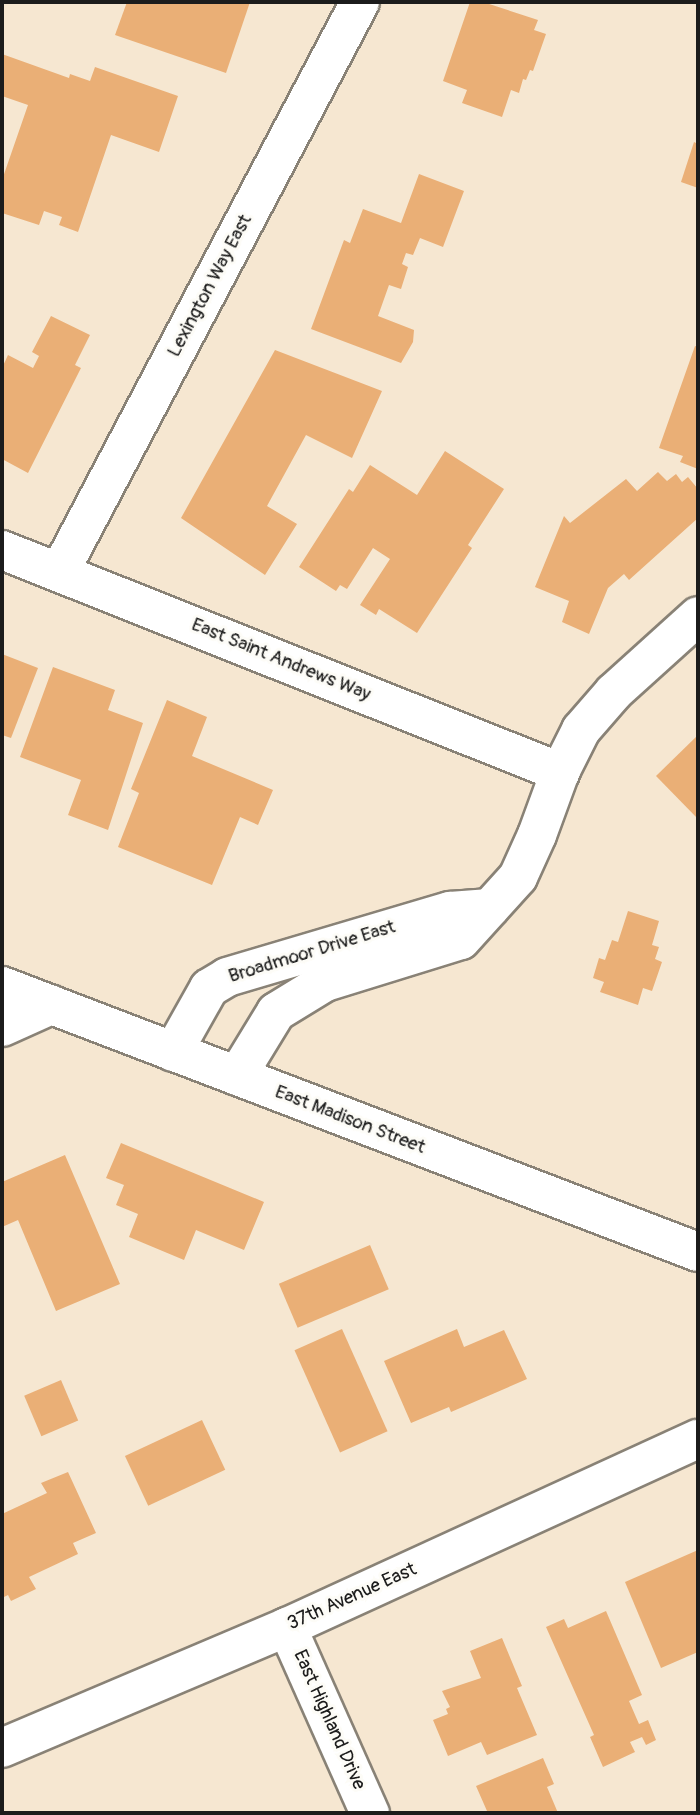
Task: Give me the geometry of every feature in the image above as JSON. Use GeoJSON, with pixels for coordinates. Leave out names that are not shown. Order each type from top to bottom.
{"type":"FeatureCollection","features":[{"type":"Feature","properties":{"kind":"street","name":"Lexington Way East"},"geometry":{"type":"LineString","coordinates":[[60,570],[360,2]]}},
{"type":"Feature","properties":{"kind":"street","name":"East Saint Andrews Way"},"geometry":{"type":"LineString","coordinates":[[2,550],[60,570],[560,772]]}},
{"type":"Feature","properties":{"kind":"street","name":"Broadmoor Drive East"},"geometry":{"type":"LineString","coordinates":[[237,1076],[276,1012],[325,982],[461,940],[518,877],[560,772],[581,730],[614,692],[698,616]]}},
{"type":"Feature","properties":{"kind":"street","name":"Broadmoor Drive East"},"geometry":{"type":"LineString","coordinates":[[173,1052],[209,988],[227,977],[450,911],[489,908]]}},
{"type":"Feature","properties":{"kind":"street","name":"East Madison Street"},"geometry":{"type":"LineString","coordinates":[[2,986],[698,1252]]}},
{"type":"Feature","properties":{"kind":"street"},"geometry":{"type":"LineString","coordinates":[[2,1027],[51,1004]]}},
{"type":"Feature","properties":{"kind":"street","name":"37th Avenue East"},"geometry":{"type":"LineString","coordinates":[[2,1748],[287,1627],[698,1439]]}},
{"type":"Feature","properties":{"kind":"street","name":"East Highland Drive"},"geometry":{"type":"LineString","coordinates":[[287,1627],[370,1813]]}},
{"type":"Feature","properties":{"kind":"building"},"geometry":{"type":"Polygon","coordinates":[[[127,2],[250,2],[226,73],[115,35],[127,2]]]}},
{"type":"Feature","properties":{"kind":"building"},"geometry":{"type":"Polygon","coordinates":[[[470,2],[483,2],[538,20],[534,30],[546,34],[533,71],[530,70],[526,80],[523,79],[519,93],[511,90],[502,117],[462,103],[467,90],[443,81],[470,2]]]}},
{"type":"Feature","properties":{"kind":"building"},"geometry":{"type":"Polygon","coordinates":[[[2,54],[69,78],[70,74],[90,81],[95,67],[178,96],[159,152],[111,135],[78,232],[59,225],[62,217],[44,211],[39,225],[2,213],[2,180],[28,105],[2,96],[2,54]]]}},
{"type":"Feature","properties":{"kind":"building"},"geometry":{"type":"Polygon","coordinates":[[[694,142],[698,144],[698,188],[681,182],[694,142]]]}},
{"type":"Feature","properties":{"kind":"building"},"geometry":{"type":"Polygon","coordinates":[[[419,174],[464,191],[443,247],[420,238],[413,255],[406,253],[402,264],[408,267],[401,289],[389,285],[378,316],[414,330],[413,342],[401,363],[311,329],[344,240],[350,243],[363,209],[401,223],[419,174]]]}},
{"type":"Feature","properties":{"kind":"building"},"geometry":{"type":"Polygon","coordinates":[[[51,316],[90,335],[75,365],[81,368],[28,473],[2,459],[2,368],[8,355],[33,368],[39,356],[32,352],[51,316]]]}},
{"type":"Feature","properties":{"kind":"building"},"geometry":{"type":"Polygon","coordinates":[[[695,346],[698,347],[698,469],[680,462],[683,456],[659,448],[695,346]]]}},
{"type":"Feature","properties":{"kind":"building"},"geometry":{"type":"Polygon","coordinates":[[[275,350],[382,391],[352,458],[306,435],[267,506],[297,524],[265,575],[181,518],[275,350]]]}},
{"type":"Feature","properties":{"kind":"building"},"geometry":{"type":"Polygon","coordinates":[[[445,451],[504,489],[468,545],[472,548],[417,633],[379,609],[376,615],[360,605],[390,559],[373,548],[347,589],[340,585],[336,591],[299,567],[349,489],[353,492],[370,465],[417,495],[445,451]]]}},
{"type":"Feature","properties":{"kind":"building"},"geometry":{"type":"Polygon","coordinates":[[[658,472],[667,481],[676,474],[682,482],[688,477],[698,489],[698,518],[629,580],[624,574],[608,588],[589,634],[562,622],[569,601],[535,587],[564,516],[570,523],[626,479],[637,491],[658,472]]]}},
{"type":"Feature","properties":{"kind":"building"},"geometry":{"type":"Polygon","coordinates":[[[2,654],[38,668],[11,738],[2,735],[2,654]]]}},
{"type":"Feature","properties":{"kind":"building"},"geometry":{"type":"Polygon","coordinates":[[[53,667],[115,690],[108,710],[143,723],[108,830],[68,815],[81,780],[20,757],[53,667]]]}},
{"type":"Feature","properties":{"kind":"building"},"geometry":{"type":"Polygon","coordinates":[[[167,700],[207,717],[192,756],[273,790],[258,825],[240,817],[212,885],[118,847],[139,793],[131,789],[167,700]]]}},
{"type":"Feature","properties":{"kind":"building"},"geometry":{"type":"Polygon","coordinates":[[[698,735],[698,819],[656,776],[698,735]]]}},
{"type":"Feature","properties":{"kind":"building"},"geometry":{"type":"Polygon","coordinates":[[[628,911],[659,921],[652,945],[659,947],[655,959],[662,962],[652,991],[643,988],[638,1005],[600,992],[604,982],[593,978],[599,958],[605,960],[612,940],[618,942],[628,911]]]}},
{"type":"Feature","properties":{"kind":"building"},"geometry":{"type":"Polygon","coordinates":[[[121,1143],[264,1202],[244,1250],[196,1230],[184,1260],[129,1237],[138,1214],[116,1205],[124,1185],[106,1178],[121,1143]]]}},
{"type":"Feature","properties":{"kind":"building"},"geometry":{"type":"Polygon","coordinates":[[[65,1155],[120,1284],[56,1311],[18,1220],[2,1227],[2,1182],[65,1155]]]}},
{"type":"Feature","properties":{"kind":"building"},"geometry":{"type":"Polygon","coordinates":[[[370,1245],[389,1289],[298,1328],[279,1284],[370,1245]]]}},
{"type":"Feature","properties":{"kind":"building"},"geometry":{"type":"Polygon","coordinates":[[[342,1329],[388,1431],[340,1452],[294,1350],[342,1329]]]}},
{"type":"Feature","properties":{"kind":"building"},"geometry":{"type":"Polygon","coordinates":[[[457,1329],[464,1347],[504,1330],[527,1379],[451,1412],[449,1407],[411,1423],[384,1361],[457,1329]]]}},
{"type":"Feature","properties":{"kind":"building"},"geometry":{"type":"Polygon","coordinates":[[[61,1380],[78,1421],[41,1436],[24,1396],[61,1380]]]}},
{"type":"Feature","properties":{"kind":"building"},"geometry":{"type":"Polygon","coordinates":[[[202,1420],[225,1470],[148,1506],[125,1456],[202,1420]]]}},
{"type":"Feature","properties":{"kind":"building"},"geometry":{"type":"Polygon","coordinates":[[[68,1472],[96,1533],[73,1543],[78,1554],[29,1577],[36,1589],[11,1601],[8,1595],[2,1598],[2,1514],[47,1493],[41,1483],[68,1472]]]}},
{"type":"Feature","properties":{"kind":"building"},"geometry":{"type":"Polygon","coordinates":[[[698,1550],[698,1652],[661,1668],[625,1582],[698,1550]]]}},
{"type":"Feature","properties":{"kind":"building"},"geometry":{"type":"Polygon","coordinates":[[[606,1611],[642,1695],[629,1701],[639,1724],[648,1720],[656,1740],[646,1745],[642,1737],[630,1742],[635,1752],[603,1767],[590,1737],[594,1735],[546,1627],[564,1619],[568,1628],[606,1611]]]}},
{"type":"Feature","properties":{"kind":"building"},"geometry":{"type":"Polygon","coordinates":[[[502,1638],[522,1686],[517,1688],[537,1735],[487,1755],[481,1742],[448,1756],[433,1720],[448,1714],[446,1709],[450,1707],[442,1691],[481,1678],[470,1651],[502,1638]]]}},
{"type":"Feature","properties":{"kind":"building"},"geometry":{"type":"Polygon","coordinates":[[[543,1758],[554,1784],[547,1787],[558,1813],[482,1813],[487,1811],[476,1786],[543,1758]]]}}]}
